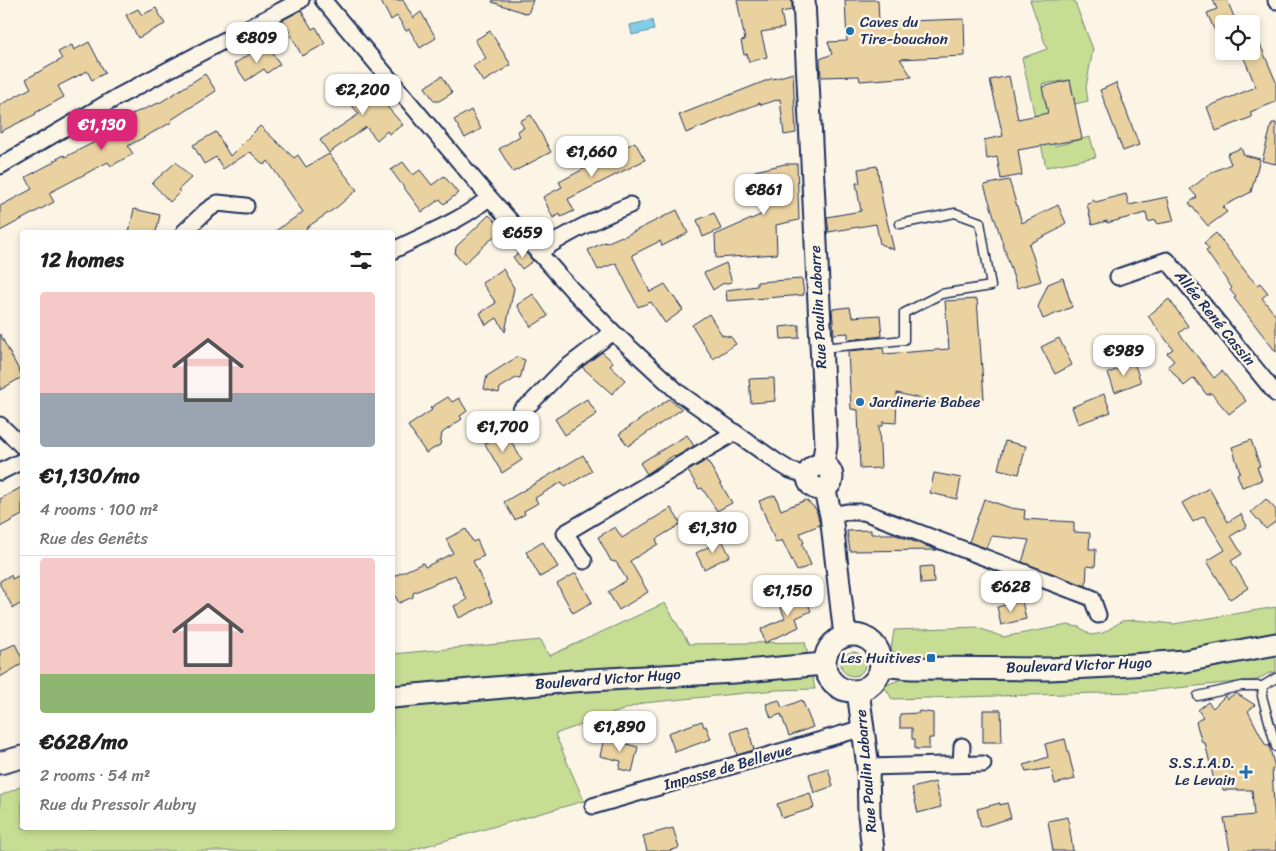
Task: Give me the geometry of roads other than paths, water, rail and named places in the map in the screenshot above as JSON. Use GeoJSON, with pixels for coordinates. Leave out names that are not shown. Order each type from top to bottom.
{"type":"FeatureCollection","features":[{"type":"Feature","properties":{"kind":"main road","name":"Rue Paulin Labarre"},"geometry":{"type":"LineString","coordinates":[[804,0],[826,446],[819,476],[831,515],[845,636]]}},
{"type":"Feature","properties":{"kind":"main road"},"geometry":{"type":"LineString","coordinates":[[845,636],[865,638],[873,643],[880,654],[881,665],[877,679],[868,688],[858,691],[843,690],[832,683],[826,675],[825,656],[830,646],[836,640],[845,636]]}},
{"type":"Feature","properties":{"kind":"main road","name":"Boulevard Victor Hugo"},"geometry":{"type":"LineString","coordinates":[[881,665],[912,668],[1048,668],[1131,665],[1185,660],[1276,644]]}},
{"type":"Feature","properties":{"kind":"main road","name":"Boulevard Victor Hugo"},"geometry":{"type":"LineString","coordinates":[[395,697],[572,681],[824,664]]}},
{"type":"Feature","properties":{"kind":"main road","name":"Rue Paulin Labarre"},"geometry":{"type":"LineString","coordinates":[[858,691],[868,767],[869,815],[873,851]]}},
{"type":"Feature","properties":{"kind":"main road"},"geometry":{"type":"LineString","coordinates":[[0,763],[20,758]]}},
{"type":"Feature","properties":{"kind":"street"},"geometry":{"type":"LineString","coordinates":[[0,166],[119,96],[301,0]]}},
{"type":"Feature","properties":{"kind":"street"},"geometry":{"type":"LineString","coordinates":[[324,0],[489,197],[538,253],[613,332],[679,393],[734,432],[790,470],[819,476]]}},
{"type":"Feature","properties":{"kind":"street"},"geometry":{"type":"LineString","coordinates":[[395,250],[464,215],[480,206],[489,197]]}},
{"type":"Feature","properties":{"kind":"street"},"geometry":{"type":"LineString","coordinates":[[186,230],[206,211],[218,203],[246,206]]}},
{"type":"Feature","properties":{"kind":"street"},"geometry":{"type":"LineString","coordinates":[[538,253],[598,218],[630,205]]}},
{"type":"Feature","properties":{"kind":"street","name":"Allée René Cassin"},"geometry":{"type":"LineString","coordinates":[[1118,277],[1167,260],[1276,394]]}},
{"type":"Feature","properties":{"kind":"street"},"geometry":{"type":"LineString","coordinates":[[526,418],[521,410],[531,403],[562,371],[613,332]]}},
{"type":"Feature","properties":{"kind":"street"},"geometry":{"type":"LineString","coordinates":[[0,426],[20,444]]}},
{"type":"Feature","properties":{"kind":"street"},"geometry":{"type":"LineString","coordinates":[[584,561],[565,533],[734,432]]}},
{"type":"Feature","properties":{"kind":"street"},"geometry":{"type":"LineString","coordinates":[[0,472],[20,462]]}},
{"type":"Feature","properties":{"kind":"street"},"geometry":{"type":"LineString","coordinates":[[831,515],[847,512],[864,512],[1083,594],[1092,598],[1098,615]]}},
{"type":"Feature","properties":{"kind":"street","name":"Impasse de Bellevue"},"geometry":{"type":"LineString","coordinates":[[593,806],[863,728]]}},
{"type":"Feature","properties":{"kind":"street"},"geometry":{"type":"LineString","coordinates":[[961,765],[962,746]]}},
{"type":"Feature","properties":{"kind":"street"},"geometry":{"type":"LineString","coordinates":[[868,767],[983,764]]}},
{"type":"Feature","properties":{"kind":"lane"},"geometry":{"type":"LineString","coordinates":[[820,348],[904,340],[904,313],[941,294],[991,286],[980,222],[955,213],[900,224]]}},
{"type":"Feature","properties":{"kind":"lane"},"geometry":{"type":"LineString","coordinates":[[1198,696],[1242,686],[1263,686],[1276,678]]}},
{"type":"Feature","properties":{"kind":"lane"},"geometry":{"type":"LineString","coordinates":[[1263,686],[1262,696],[1276,747]]}},
{"type":"Feature","properties":{"kind":"water"},"geometry":{"type":"Polygon","coordinates":[[[652,20],[654,30],[632,35],[630,25],[652,20]]]}},
{"type":"Feature","properties":{"kind":"place","name":"Caves du Tire-bouchon"},"geometry":{"type":"Point","coordinates":[850,31]}},
{"type":"Feature","properties":{"kind":"place","name":"Jardinerie Babee"},"geometry":{"type":"Point","coordinates":[860,402]}},
{"type":"Feature","properties":{"kind":"place","name":"Les Huitives"},"geometry":{"type":"Point","coordinates":[931,658]}},
{"type":"Feature","properties":{"kind":"place","name":"S.S.I.A.D. Le Levain"},"geometry":{"type":"Point","coordinates":[1246,772]}}]}
